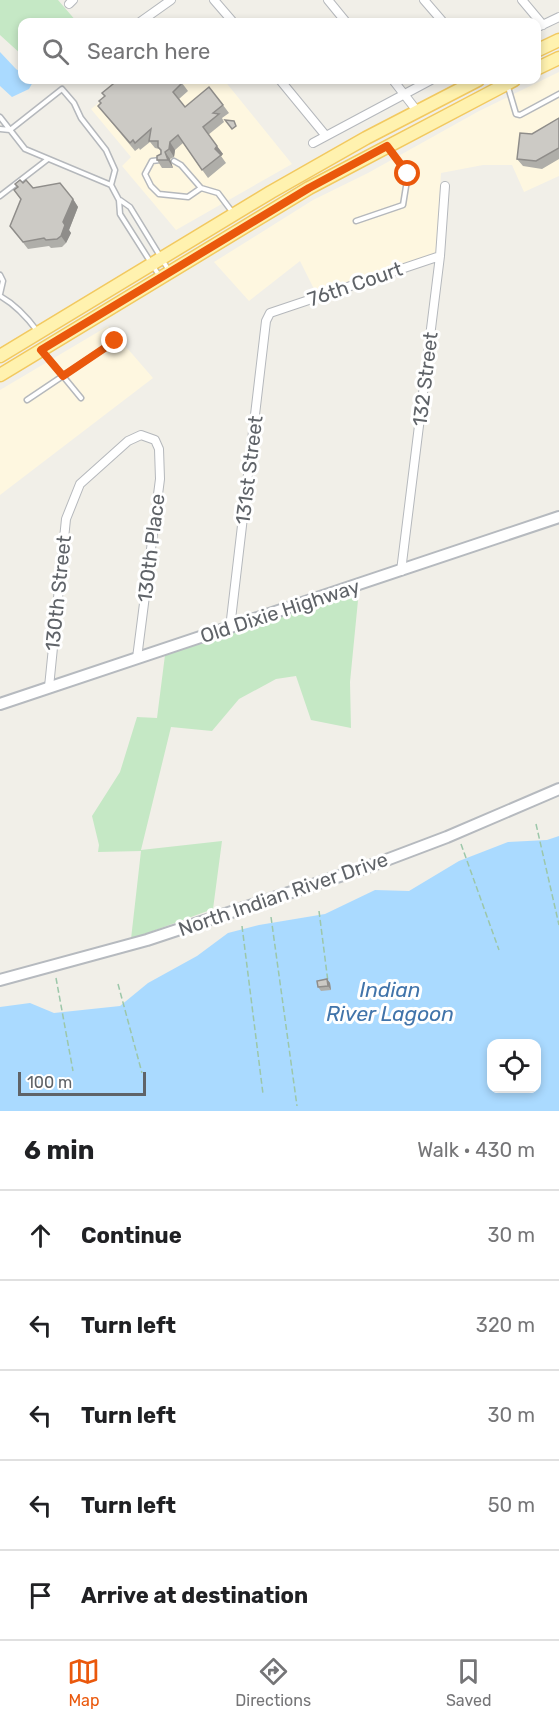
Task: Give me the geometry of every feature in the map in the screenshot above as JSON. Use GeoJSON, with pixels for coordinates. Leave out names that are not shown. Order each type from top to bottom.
{"type":"FeatureCollection","features":[{"type":"Feature","properties":{"kind":"main road"},"geometry":{"type":"LineString","coordinates":[[541,49],[559,40]]}},
{"type":"Feature","properties":{"kind":"main road"},"geometry":{"type":"LineString","coordinates":[[541,67],[559,58]]}},
{"type":"Feature","properties":{"kind":"main road"},"geometry":{"type":"LineString","coordinates":[[0,356],[234,214],[417,111],[470,84]]}},
{"type":"Feature","properties":{"kind":"main road"},"geometry":{"type":"LineString","coordinates":[[0,375],[309,188],[506,84]]}},
{"type":"Feature","properties":{"kind":"street"},"geometry":{"type":"LineString","coordinates":[[146,18],[171,0]]}},
{"type":"Feature","properties":{"kind":"street"},"geometry":{"type":"LineString","coordinates":[[214,0],[230,18]]}},
{"type":"Feature","properties":{"kind":"street"},"geometry":{"type":"LineString","coordinates":[[328,0],[343,18]]}},
{"type":"Feature","properties":{"kind":"street"},"geometry":{"type":"LineString","coordinates":[[424,0],[440,18]]}},
{"type":"Feature","properties":{"kind":"street"},"geometry":{"type":"LineString","coordinates":[[522,0],[534,18]]}},
{"type":"Feature","properties":{"kind":"street"},"geometry":{"type":"LineString","coordinates":[[541,26],[559,17]]}},
{"type":"Feature","properties":{"kind":"street"},"geometry":{"type":"LineString","coordinates":[[283,84],[326,136]]}},
{"type":"Feature","properties":{"kind":"street"},"geometry":{"type":"LineString","coordinates":[[396,84],[417,111]]}},
{"type":"Feature","properties":{"kind":"street"},"geometry":{"type":"LineString","coordinates":[[313,143],[423,84]]}},
{"type":"Feature","properties":{"kind":"street","name":"132 Street"},"geometry":{"type":"LineString","coordinates":[[401,571],[440,256],[445,186]]}},
{"type":"Feature","properties":{"kind":"street","name":"76th Court"},"geometry":{"type":"LineString","coordinates":[[270,313],[440,256]]}},
{"type":"Feature","properties":{"kind":"street","name":"131st Street"},"geometry":{"type":"LineString","coordinates":[[230,628],[266,321],[270,313]]}},
{"type":"Feature","properties":{"kind":"street","name":"130th Street"},"geometry":{"type":"LineString","coordinates":[[49,687],[66,519],[72,501],[80,484],[128,441],[141,435],[155,440]]}},
{"type":"Feature","properties":{"kind":"street","name":"130th Place"},"geometry":{"type":"LineString","coordinates":[[137,658],[160,479],[159,449],[155,440]]}},
{"type":"Feature","properties":{"kind":"street","name":"Old Dixie Highway"},"geometry":{"type":"LineString","coordinates":[[0,704],[559,517]]}},
{"type":"Feature","properties":{"kind":"street","name":"North Indian River Drive"},"geometry":{"type":"LineString","coordinates":[[0,980],[147,940],[373,865],[447,837],[559,789]]}},
{"type":"Feature","properties":{"kind":"lane"},"geometry":{"type":"LineString","coordinates":[[510,84],[516,114],[520,115],[559,94]]}},
{"type":"Feature","properties":{"kind":"lane"},"geometry":{"type":"LineString","coordinates":[[0,129],[10,130],[62,89],[106,150],[115,170],[111,185]]}},
{"type":"Feature","properties":{"kind":"lane"},"geometry":{"type":"LineString","coordinates":[[0,117],[25,149],[111,185],[120,200],[130,207],[156,261],[165,274]]}},
{"type":"Feature","properties":{"kind":"lane"},"geometry":{"type":"LineString","coordinates":[[356,221],[403,205],[408,174],[387,146]]}},
{"type":"Feature","properties":{"kind":"lane"},"geometry":{"type":"LineString","coordinates":[[0,196],[48,159]]}},
{"type":"Feature","properties":{"kind":"lane"},"geometry":{"type":"LineString","coordinates":[[163,159],[152,161],[146,174],[151,186],[159,194],[188,197],[201,188]]}},
{"type":"Feature","properties":{"kind":"lane"},"geometry":{"type":"LineString","coordinates":[[174,161],[181,165],[201,188],[218,193],[234,214]]}},
{"type":"Feature","properties":{"kind":"lane"},"geometry":{"type":"LineString","coordinates":[[120,200],[120,214],[165,274]]}},
{"type":"Feature","properties":{"kind":"lane"},"geometry":{"type":"LineString","coordinates":[[0,275],[3,281],[0,295],[14,304],[28,318],[38,333]]}},
{"type":"Feature","properties":{"kind":"lane"},"geometry":{"type":"LineString","coordinates":[[27,400],[115,341]]}},
{"type":"Feature","properties":{"kind":"lane"},"geometry":{"type":"LineString","coordinates":[[41,350],[81,398]]}},
{"type":"Feature","properties":{"kind":"path"},"geometry":{"type":"LineString","coordinates":[[536,824],[559,925]]}},
{"type":"Feature","properties":{"kind":"path"},"geometry":{"type":"LineString","coordinates":[[461,844],[499,950]]}},
{"type":"Feature","properties":{"kind":"path"},"geometry":{"type":"LineString","coordinates":[[319,911],[328,983]]}},
{"type":"Feature","properties":{"kind":"path"},"geometry":{"type":"LineString","coordinates":[[271,917],[297,1106]]}},
{"type":"Feature","properties":{"kind":"path"},"geometry":{"type":"LineString","coordinates":[[242,926],[263,1094]]}},
{"type":"Feature","properties":{"kind":"path"},"geometry":{"type":"LineString","coordinates":[[56,978],[73,1071]]}},
{"type":"Feature","properties":{"kind":"path"},"geometry":{"type":"LineString","coordinates":[[118,984],[142,1072]]}},
{"type":"Feature","properties":{"kind":"shaded area"},"geometry":{"type":"Polygon","coordinates":[[[559,72],[559,176],[524,192],[512,165],[483,165],[441,173],[436,257],[320,301],[300,261],[249,301],[214,262],[313,200],[368,173],[479,111],[534,84],[541,84],[541,81],[559,72]]]}},
{"type":"Feature","properties":{"kind":"shaded area"},"geometry":{"type":"Polygon","coordinates":[[[123,84],[227,84],[292,164],[176,230],[122,166],[131,157],[91,109],[123,84]]]}},
{"type":"Feature","properties":{"kind":"shaded area"},"geometry":{"type":"Polygon","coordinates":[[[108,326],[153,378],[0,495],[0,390],[108,326]]]}},
{"type":"Feature","properties":{"kind":"green space"},"geometry":{"type":"Polygon","coordinates":[[[0,0],[58,0],[74,18],[18,18],[18,51],[0,35],[0,0]]]}},
{"type":"Feature","properties":{"kind":"green space"},"geometry":{"type":"Polygon","coordinates":[[[359,590],[350,682],[351,728],[311,720],[296,676],[276,679],[239,699],[212,731],[171,727],[141,850],[222,841],[213,909],[131,939],[141,851],[98,852],[99,845],[92,816],[120,772],[137,717],[157,718],[165,655],[359,590]]]}},
{"type":"Feature","properties":{"kind":"water"},"geometry":{"type":"Polygon","coordinates":[[[0,52],[18,70],[18,84],[32,84],[29,89],[12,97],[0,86],[0,52]]]}},
{"type":"Feature","properties":{"kind":"water","name":"Indian River Lagoon"},"geometry":{"type":"Polygon","coordinates":[[[559,836],[559,1111],[0,1111],[0,1007],[30,1003],[54,1013],[120,1006],[148,983],[197,956],[228,933],[259,925],[325,914],[375,890],[409,891],[459,861],[508,842],[547,840],[559,836]]]}},
{"type":"Feature","properties":{"kind":"building"},"geometry":{"type":"Polygon","coordinates":[[[113,84],[181,84],[173,92],[185,107],[209,87],[223,105],[213,113],[219,114],[203,127],[217,146],[215,149],[221,155],[202,170],[178,135],[170,142],[169,149],[165,152],[168,160],[157,160],[161,150],[158,147],[158,141],[149,141],[151,129],[135,143],[133,140],[130,143],[98,106],[101,103],[99,101],[105,96],[102,93],[113,84]]]}},
{"type":"Feature","properties":{"kind":"building"},"geometry":{"type":"Polygon","coordinates":[[[559,118],[559,148],[536,161],[517,159],[520,133],[532,134],[559,118]]]}},
{"type":"Feature","properties":{"kind":"building"},"geometry":{"type":"Polygon","coordinates":[[[225,120],[234,121],[236,126],[232,129],[225,120]]]}},
{"type":"Feature","properties":{"kind":"building"},"geometry":{"type":"Polygon","coordinates":[[[20,180],[23,183],[26,180],[33,188],[60,183],[73,199],[63,222],[65,225],[61,236],[57,239],[46,240],[44,238],[23,242],[10,226],[21,199],[14,190],[18,187],[15,184],[20,180]]]}},
{"type":"Feature","properties":{"kind":"building"},"geometry":{"type":"Polygon","coordinates":[[[327,979],[328,986],[318,987],[317,981],[327,979]]]}},
{"type":"Feature","properties":{"kind":"route"},"geometry":{"type":"LineString","coordinates":[[115,341],[63,376],[41,350],[309,188],[387,146],[408,174]]}}]}
